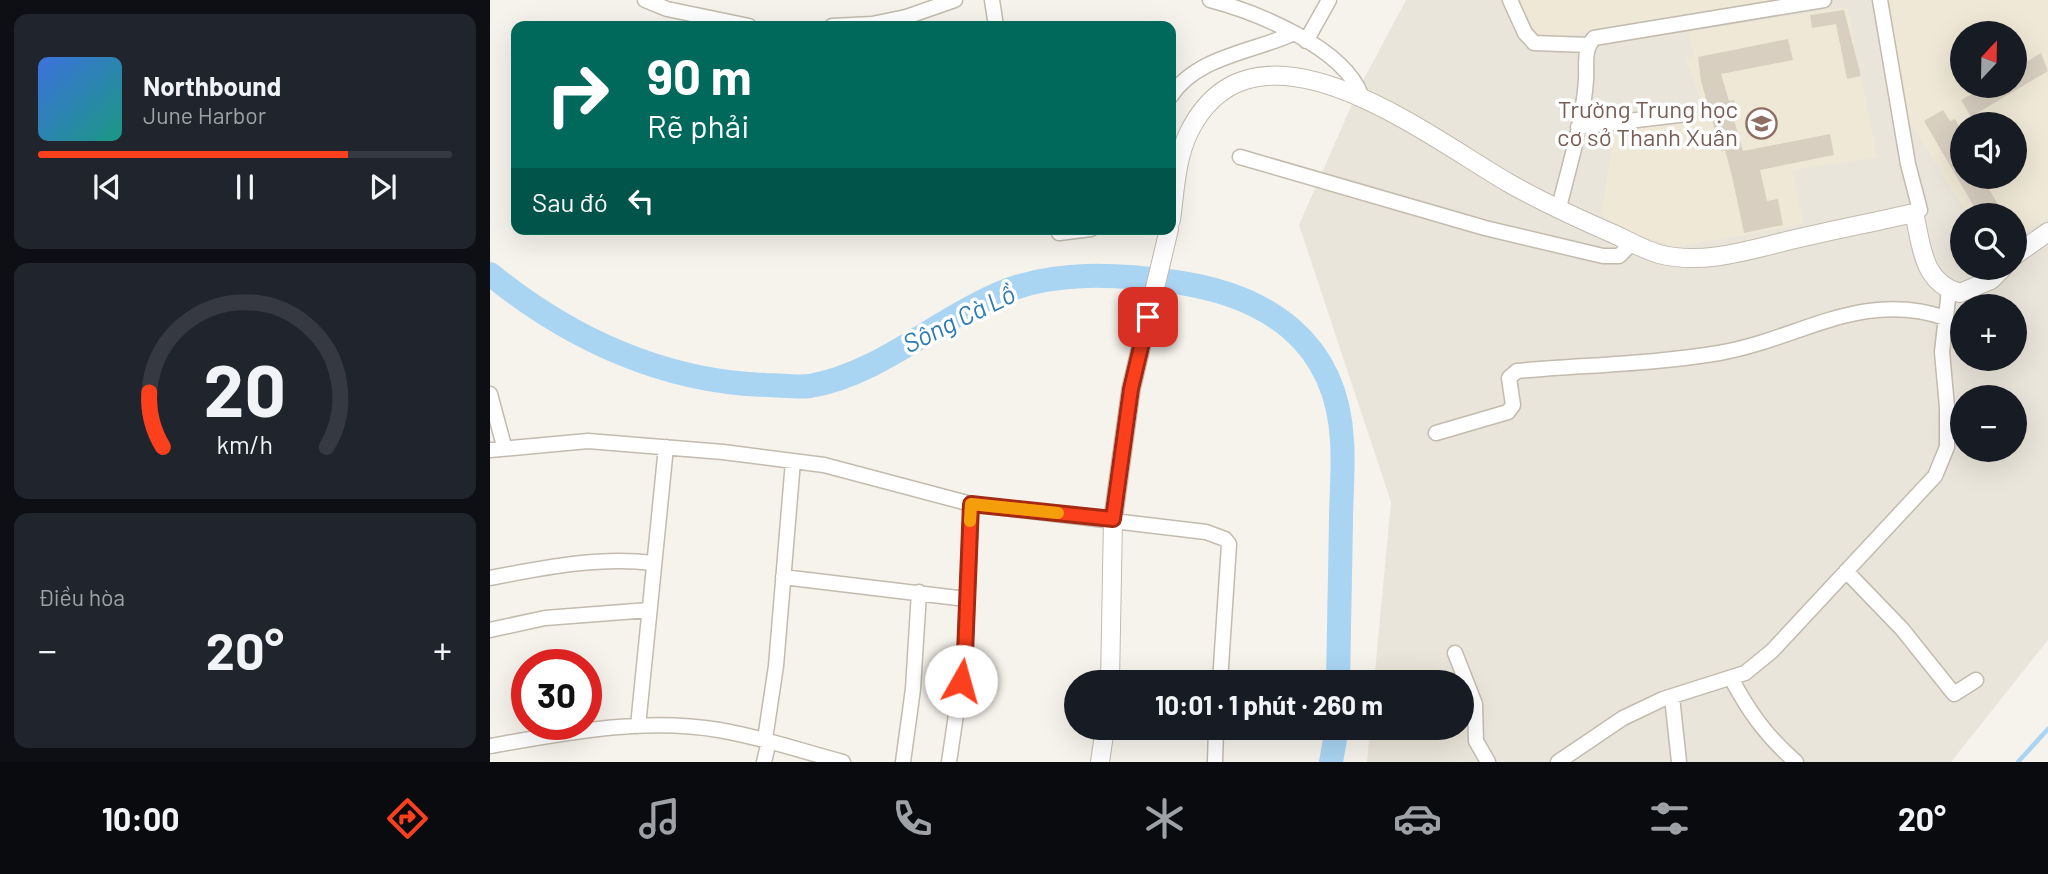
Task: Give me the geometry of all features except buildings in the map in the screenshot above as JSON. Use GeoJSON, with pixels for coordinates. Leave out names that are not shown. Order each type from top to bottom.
{"type":"FeatureCollection","features":[{"type":"Feature","properties":{"kind":"street"},"geometry":{"type":"LineString","coordinates":[[645,0],[667,9],[725,21]]}},
{"type":"Feature","properties":{"kind":"street"},"geometry":{"type":"LineString","coordinates":[[887,21],[956,0]]}},
{"type":"Feature","properties":{"kind":"street"},"geometry":{"type":"LineString","coordinates":[[992,0],[995,21]]}},
{"type":"Feature","properties":{"kind":"street"},"geometry":{"type":"LineString","coordinates":[[1210,0],[1326,51],[1361,94]]}},
{"type":"Feature","properties":{"kind":"street"},"geometry":{"type":"LineString","coordinates":[[1306,41],[1329,0]]}},
{"type":"Feature","properties":{"kind":"street"},"geometry":{"type":"LineString","coordinates":[[1510,0],[1525,33],[1534,43],[1588,45]]}},
{"type":"Feature","properties":{"kind":"street"},"geometry":{"type":"LineString","coordinates":[[1559,208],[1578,127],[1588,45],[1594,38],[1824,0]]}},
{"type":"Feature","properties":{"kind":"street"},"geometry":{"type":"LineString","coordinates":[[1176,181],[1179,157],[1189,133],[1207,104],[1226,88],[1254,75],[1273,71],[1311,76],[1361,94],[1410,121],[1507,182],[1657,254],[1696,258],[1740,252],[1913,213],[1920,210],[1908,164],[1880,0]]}},
{"type":"Feature","properties":{"kind":"street"},"geometry":{"type":"LineString","coordinates":[[1176,90],[1188,77],[1225,57],[1292,34]]}},
{"type":"Feature","properties":{"kind":"street"},"geometry":{"type":"LineString","coordinates":[[1578,127],[1687,114]]}},
{"type":"Feature","properties":{"kind":"street"},"geometry":{"type":"LineString","coordinates":[[1240,157],[1485,228],[1603,256],[1619,256],[1632,243]]}},
{"type":"Feature","properties":{"kind":"street"},"geometry":{"type":"LineString","coordinates":[[1913,213],[1929,274],[1949,290],[1960,293],[1990,280]]}},
{"type":"Feature","properties":{"kind":"street"},"geometry":{"type":"LineString","coordinates":[[2027,247],[2048,232]]}},
{"type":"Feature","properties":{"kind":"street"},"geometry":{"type":"LineString","coordinates":[[1110,670],[1113,519],[1131,389],[1169,235]]}},
{"type":"Feature","properties":{"kind":"street"},"geometry":{"type":"LineString","coordinates":[[1558,762],[1623,718],[1672,697],[1745,673],[1772,651],[1935,476],[1947,447],[1942,352],[1949,290]]}},
{"type":"Feature","properties":{"kind":"street"},"geometry":{"type":"LineString","coordinates":[[1436,433],[1508,412],[1513,405],[1509,378],[1517,370],[1720,353],[1878,307],[1907,307],[1946,318]]}},
{"type":"Feature","properties":{"kind":"street"},"geometry":{"type":"LineString","coordinates":[[490,394],[497,448],[588,441],[793,461],[824,465],[971,504],[1206,532],[1224,539],[1229,544],[1221,670]]}},
{"type":"Feature","properties":{"kind":"street"},"geometry":{"type":"LineString","coordinates":[[638,726],[666,447]]}},
{"type":"Feature","properties":{"kind":"street"},"geometry":{"type":"LineString","coordinates":[[764,762],[793,461]]}},
{"type":"Feature","properties":{"kind":"street"},"geometry":{"type":"LineString","coordinates":[[949,762],[965,654],[971,504]]}},
{"type":"Feature","properties":{"kind":"street"},"geometry":{"type":"LineString","coordinates":[[490,578],[544,568],[632,560],[653,562]]}},
{"type":"Feature","properties":{"kind":"street"},"geometry":{"type":"LineString","coordinates":[[1846,570],[1902,629],[1954,694],[1976,680]]}},
{"type":"Feature","properties":{"kind":"street"},"geometry":{"type":"LineString","coordinates":[[783,577],[966,599]]}},
{"type":"Feature","properties":{"kind":"street"},"geometry":{"type":"LineString","coordinates":[[903,762],[913,689],[919,592]]}},
{"type":"Feature","properties":{"kind":"street"},"geometry":{"type":"LineString","coordinates":[[490,629],[545,618],[649,610]]}},
{"type":"Feature","properties":{"kind":"street"},"geometry":{"type":"LineString","coordinates":[[1455,653],[1475,704],[1476,741],[1488,762]]}},
{"type":"Feature","properties":{"kind":"street"},"geometry":{"type":"LineString","coordinates":[[1731,678],[1751,716],[1771,741],[1796,762]]}},
{"type":"Feature","properties":{"kind":"street"},"geometry":{"type":"LineString","coordinates":[[1672,697],[1679,762]]}},
{"type":"Feature","properties":{"kind":"street"},"geometry":{"type":"LineString","coordinates":[[490,746],[607,726],[716,729],[767,740],[843,762]]}},
{"type":"Feature","properties":{"kind":"street"},"geometry":{"type":"LineString","coordinates":[[1100,762],[1103,740]]}},
{"type":"Feature","properties":{"kind":"street"},"geometry":{"type":"LineString","coordinates":[[1215,762],[1216,740]]}},
{"type":"Feature","properties":{"kind":"shaded area"},"geometry":{"type":"Polygon","coordinates":[[[1406,0],[1925,0],[1950,58],[1950,98],[2027,98],[2027,65],[2048,32],[2048,640],[1951,762],[1367,762],[1369,740],[1474,740],[1474,670],[1375,670],[1391,502],[1299,225],[1359,88],[1406,0]]]}},
{"type":"Feature","properties":{"kind":"shaded area"},"geometry":{"type":"Polygon","coordinates":[[[1520,0],[1776,0],[1540,40],[1520,0]]]}},
{"type":"Feature","properties":{"kind":"shaded area"},"geometry":{"type":"Polygon","coordinates":[[[1888,0],[2048,0],[2048,218],[2027,230],[2027,203],[1960,203],[1952,189],[2027,189],[2027,112],[1950,112],[1950,186],[1908,119],[1888,0]]]}},
{"type":"Feature","properties":{"kind":"shaded area","name":"Trường Trung học cơ sở Thanh Xuân"},"geometry":{"type":"Polygon","coordinates":[[[1847,7],[1877,157],[1792,170],[1804,224],[1677,247],[1634,234],[1601,215],[1615,128],[1688,121],[1705,110],[1686,60],[1694,55],[1688,32],[1847,7]]]}},
{"type":"Feature","properties":{"kind":"waterway","name":"Sông Cà Lồ"},"geometry":{"type":"LineString","coordinates":[[490,274],[552,318],[619,352],[691,375],[728,382],[794,387],[835,380],[860,370],[975,305],[1019,286],[1041,281],[1086,276],[1131,277],[1208,288],[1239,298],[1267,312],[1291,329],[1311,350],[1327,376],[1337,406],[1343,461],[1338,670]]}},
{"type":"Feature","properties":{"kind":"waterway"},"geometry":{"type":"LineString","coordinates":[[2018,762],[2048,729]]}},
{"type":"Feature","properties":{"kind":"waterway","name":"Sông Cà Lồ"},"geometry":{"type":"LineString","coordinates":[[1331,762],[1335,740]]}},
{"type":"Feature","properties":{"kind":"slow traffic"},"geometry":{"type":"LineString","coordinates":[[970,521],[971,504],[1058,513]]}},
{"type":"Feature","properties":{"kind":"place","name":"Trường Trung học cơ sở Thanh Xuân"},"geometry":{"type":"Point","coordinates":[1761,124]}},
{"type":"Feature","properties":{"kind":"route"},"geometry":{"type":"LineString","coordinates":[[961,681],[965,654],[971,504],[1113,519],[1131,389],[1148,317]]}}]}
